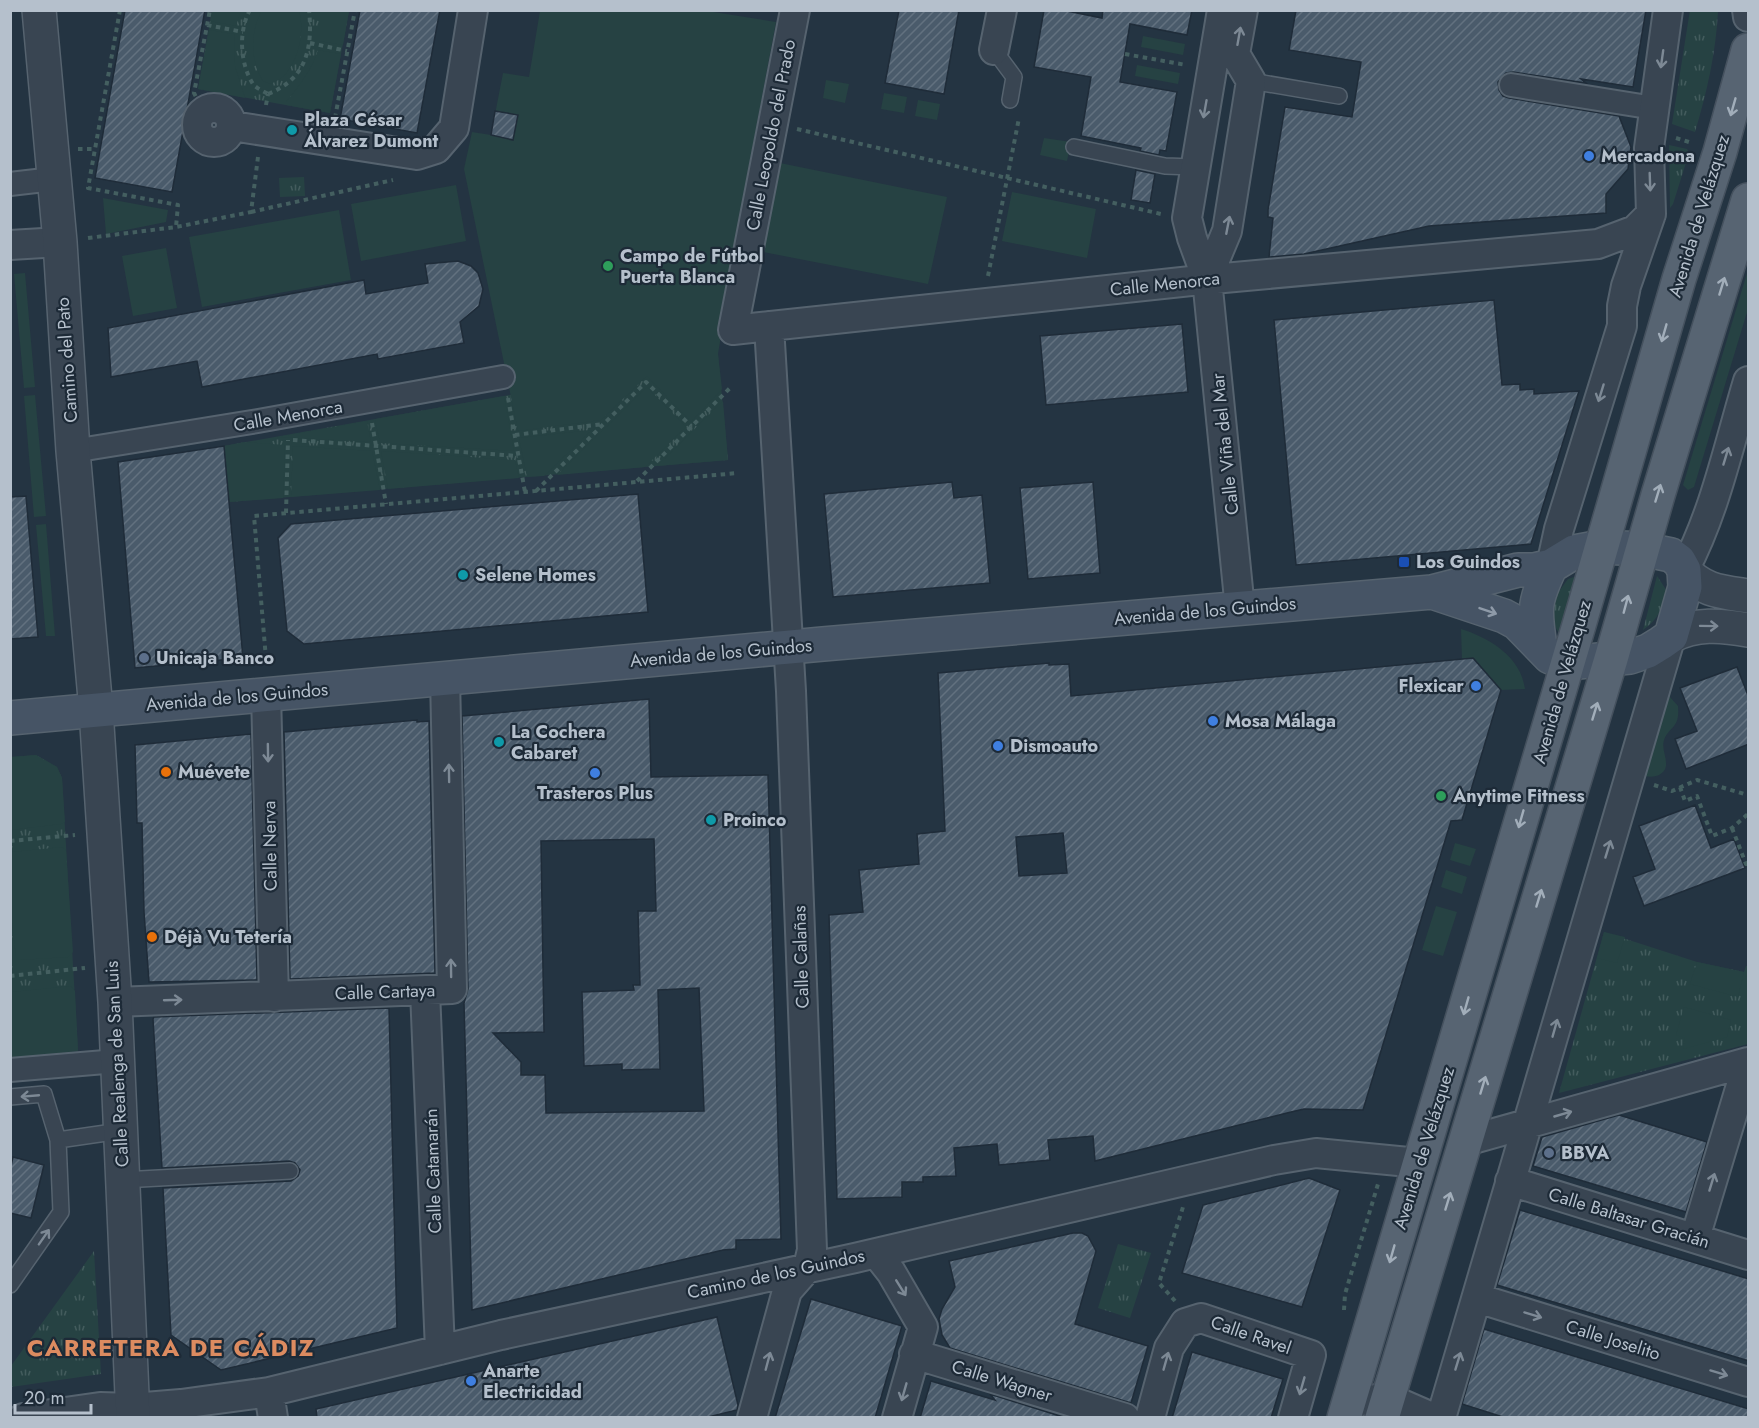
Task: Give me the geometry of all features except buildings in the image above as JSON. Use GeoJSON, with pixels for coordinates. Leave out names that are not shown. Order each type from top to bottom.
{"type":"FeatureCollection","features":[{"type":"Feature","properties":{"kind":"main road","name":"Avenida de Velázquez"},"geometry":{"type":"LineString","coordinates":[[1346,1410],[1419,1163],[1554,655],[1601,547],[1749,50]]}},
{"type":"Feature","properties":{"kind":"main road"},"geometry":{"type":"LineString","coordinates":[[1385,1408],[1749,200]]}},
{"type":"Feature","properties":{"kind":"main road"},"geometry":{"type":"LineString","coordinates":[[1586,548],[1642,549],[1671,555],[1679,561],[1684,570],[1685,587],[1671,636],[1648,651],[1630,657],[1611,659],[1554,655],[1536,620],[1536,599],[1551,566],[1574,552],[1586,548]]}},
{"type":"Feature","properties":{"kind":"main road","name":"Avenida de los Guindos"},"geometry":{"type":"LineString","coordinates":[[10,718],[789,647],[1432,592],[1518,570],[1534,570],[1551,566]]}},
{"type":"Feature","properties":{"kind":"main road","name":"Avenida de los Guindos"},"geometry":{"type":"LineString","coordinates":[[1432,592],[1517,622],[1554,655]]}},
{"type":"Feature","properties":{"kind":"street","name":"Camino del Pato"},"geometry":{"type":"LineString","coordinates":[[39,10],[60,242],[73,451],[96,710]]}},
{"type":"Feature","properties":{"kind":"street"},"geometry":{"type":"LineString","coordinates":[[204,112],[200,114],[196,124],[199,135],[207,142],[219,142],[228,136],[232,126],[417,155],[436,149],[454,128],[473,10]]}},
{"type":"Feature","properties":{"kind":"street","name":"Calle Leopoldo del Prado"},"geometry":{"type":"LineString","coordinates":[[733,330],[795,10]]}},
{"type":"Feature","properties":{"kind":"street"},"geometry":{"type":"LineString","coordinates":[[994,50],[1002,10]]}},
{"type":"Feature","properties":{"kind":"street","name":"Calle Viña del Mar"},"geometry":{"type":"LineString","coordinates":[[1222,10],[1187,218],[1207,279],[1240,609]]}},
{"type":"Feature","properties":{"kind":"street"},"geometry":{"type":"LineString","coordinates":[[1243,10],[1235,54],[1251,81]]}},
{"type":"Feature","properties":{"kind":"street"},"geometry":{"type":"LineString","coordinates":[[1551,566],[1561,522],[1622,326],[1622,306],[1626,286],[1651,214],[1649,148],[1668,10]]}},
{"type":"Feature","properties":{"kind":"street"},"geometry":{"type":"LineString","coordinates":[[1747,10],[1749,17]]}},
{"type":"Feature","properties":{"kind":"street","name":"Calle Viña del Mar"},"geometry":{"type":"LineString","coordinates":[[1207,279],[1227,231],[1251,81]]}},
{"type":"Feature","properties":{"kind":"street"},"geometry":{"type":"LineString","coordinates":[[1511,85],[1654,108]]}},
{"type":"Feature","properties":{"kind":"street"},"geometry":{"type":"LineString","coordinates":[[10,184],[53,179]]}},
{"type":"Feature","properties":{"kind":"street","name":"Calle Menorca"},"geometry":{"type":"LineString","coordinates":[[733,330],[1207,279],[1598,244],[1635,230],[1651,214]]}},
{"type":"Feature","properties":{"kind":"street"},"geometry":{"type":"LineString","coordinates":[[10,245],[60,242]]}},
{"type":"Feature","properties":{"kind":"street"},"geometry":{"type":"LineString","coordinates":[[1598,244],[1613,256],[1623,270],[1626,286]]}},
{"type":"Feature","properties":{"kind":"street"},"geometry":{"type":"LineString","coordinates":[[769,326],[789,647]]}},
{"type":"Feature","properties":{"kind":"street","name":"Calle Menorca"},"geometry":{"type":"LineString","coordinates":[[73,451],[369,402],[503,377]]}},
{"type":"Feature","properties":{"kind":"street"},"geometry":{"type":"LineString","coordinates":[[1747,389],[1707,518],[1684,570],[1695,583],[1711,589],[1749,596]]}},
{"type":"Feature","properties":{"kind":"street"},"geometry":{"type":"LineString","coordinates":[[1441,1418],[1671,636],[1686,628],[1702,625],[1749,630]]}},
{"type":"Feature","properties":{"kind":"street","name":"Calle Calañas"},"geometry":{"type":"LineString","coordinates":[[789,647],[813,1250],[808,1267]]}},
{"type":"Feature","properties":{"kind":"street","name":"Calle Cartaya"},"geometry":{"type":"LineString","coordinates":[[115,1002],[452,990],[445,678]]}},
{"type":"Feature","properties":{"kind":"street","name":"Calle Nerva"},"geometry":{"type":"LineString","coordinates":[[266,694],[274,997]]}},
{"type":"Feature","properties":{"kind":"street","name":"Calle Realenga de San Luis"},"geometry":{"type":"LineString","coordinates":[[96,710],[115,1002],[133,1413]]}},
{"type":"Feature","properties":{"kind":"street","name":"Calle Catamarán"},"geometry":{"type":"LineString","coordinates":[[425,991],[440,1350]]}},
{"type":"Feature","properties":{"kind":"street"},"geometry":{"type":"LineString","coordinates":[[10,1070],[117,1061]]}},
{"type":"Feature","properties":{"kind":"street"},"geometry":{"type":"LineString","coordinates":[[1466,1141],[1748,1062]]}},
{"type":"Feature","properties":{"kind":"street"},"geometry":{"type":"LineString","coordinates":[[1695,1238],[1748,1062]]}},
{"type":"Feature","properties":{"kind":"street","name":"Camino de los Guindos"},"geometry":{"type":"LineString","coordinates":[[23,1418],[100,1407],[133,1413],[181,1404],[271,1405],[440,1350],[501,1335],[876,1253],[1285,1158],[1316,1153],[1419,1163]]}},
{"type":"Feature","properties":{"kind":"street","name":"Calle Baltasar Gracián"},"geometry":{"type":"LineString","coordinates":[[1510,1181],[1749,1255]]}},
{"type":"Feature","properties":{"kind":"street"},"geometry":{"type":"LineString","coordinates":[[876,1253],[896,1280],[922,1327],[897,1418]]}},
{"type":"Feature","properties":{"kind":"street"},"geometry":{"type":"LineString","coordinates":[[752,1418],[787,1291],[808,1267]]}},
{"type":"Feature","properties":{"kind":"street","name":"Calle Joselito"},"geometry":{"type":"LineString","coordinates":[[1477,1298],[1749,1382]]}},
{"type":"Feature","properties":{"kind":"street","name":"Calle Ravel"},"geometry":{"type":"LineString","coordinates":[[1150,1418],[1169,1348],[1185,1323],[1201,1318],[1311,1355],[1293,1418]]}},
{"type":"Feature","properties":{"kind":"street","name":"Calle Wagner"},"geometry":{"type":"LineString","coordinates":[[914,1354],[1125,1418]]}},
{"type":"Feature","properties":{"kind":"street"},"geometry":{"type":"LineString","coordinates":[[1346,1410],[1385,1408],[1434,1418]]}},
{"type":"Feature","properties":{"kind":"lane"},"geometry":{"type":"LineString","coordinates":[[994,50],[1014,77],[1010,100]]}},
{"type":"Feature","properties":{"kind":"lane"},"geometry":{"type":"LineString","coordinates":[[1251,81],[1339,96]]}},
{"type":"Feature","properties":{"kind":"lane"},"geometry":{"type":"LineString","coordinates":[[1074,147],[1165,166],[1194,167]]}},
{"type":"Feature","properties":{"kind":"lane"},"geometry":{"type":"LineString","coordinates":[[10,1097],[44,1094],[58,1140],[61,1212],[10,1285]]}},
{"type":"Feature","properties":{"kind":"lane"},"geometry":{"type":"LineString","coordinates":[[58,1140],[120,1131]]}},
{"type":"Feature","properties":{"kind":"lane"},"geometry":{"type":"LineString","coordinates":[[122,1179],[290,1171]]}},
{"type":"Feature","properties":{"kind":"path"},"geometry":{"type":"LineString","coordinates":[[120,10],[88,188],[178,205],[176,227]]}},
{"type":"Feature","properties":{"kind":"path"},"geometry":{"type":"LineString","coordinates":[[204,112],[194,93],[210,10]]}},
{"type":"Feature","properties":{"kind":"path"},"geometry":{"type":"LineString","coordinates":[[250,10],[242,40],[244,62],[253,85],[268,94]]}},
{"type":"Feature","properties":{"kind":"path"},"geometry":{"type":"LineString","coordinates":[[268,94],[285,87],[300,70],[310,43],[309,10]]}},
{"type":"Feature","properties":{"kind":"path"},"geometry":{"type":"LineString","coordinates":[[330,142],[355,10]]}},
{"type":"Feature","properties":{"kind":"path"},"geometry":{"type":"LineString","coordinates":[[207,25],[243,32]]}},
{"type":"Feature","properties":{"kind":"path"},"geometry":{"type":"LineString","coordinates":[[310,43],[347,51]]}},
{"type":"Feature","properties":{"kind":"path"},"geometry":{"type":"LineString","coordinates":[[1125,54],[1212,69]]}},
{"type":"Feature","properties":{"kind":"path"},"geometry":{"type":"LineString","coordinates":[[251,212],[268,94]]}},
{"type":"Feature","properties":{"kind":"path"},"geometry":{"type":"LineString","coordinates":[[987,303],[986,288],[1020,114]]}},
{"type":"Feature","properties":{"kind":"path"},"geometry":{"type":"LineString","coordinates":[[773,124],[1154,213],[1187,218]]}},
{"type":"Feature","properties":{"kind":"path"},"geometry":{"type":"LineString","coordinates":[[60,242],[176,227],[404,177]]}},
{"type":"Feature","properties":{"kind":"path"},"geometry":{"type":"LineString","coordinates":[[503,377],[525,492]]}},
{"type":"Feature","properties":{"kind":"path"},"geometry":{"type":"LineString","coordinates":[[536,491],[646,382],[691,426]]}},
{"type":"Feature","properties":{"kind":"path"},"geometry":{"type":"LineString","coordinates":[[636,482],[730,388]]}},
{"type":"Feature","properties":{"kind":"path"},"geometry":{"type":"LineString","coordinates":[[369,402],[386,504]]}},
{"type":"Feature","properties":{"kind":"path"},"geometry":{"type":"LineString","coordinates":[[258,421],[260,439],[518,456]]}},
{"type":"Feature","properties":{"kind":"path"},"geometry":{"type":"LineString","coordinates":[[515,435],[603,424]]}},
{"type":"Feature","properties":{"kind":"path"},"geometry":{"type":"LineString","coordinates":[[286,513],[288,440]]}},
{"type":"Feature","properties":{"kind":"path"},"geometry":{"type":"LineString","coordinates":[[266,659],[254,516],[738,473]]}},
{"type":"Feature","properties":{"kind":"path"},"geometry":{"type":"LineString","coordinates":[[1630,777],[1672,790],[1697,780],[1749,795]]}},
{"type":"Feature","properties":{"kind":"path"},"geometry":{"type":"LineString","coordinates":[[1680,787],[1685,801],[1697,796],[1712,836],[1732,828],[1749,814]]}},
{"type":"Feature","properties":{"kind":"path"},"geometry":{"type":"LineString","coordinates":[[1732,828],[1746,864],[1749,864]]}},
{"type":"Feature","properties":{"kind":"path"},"geometry":{"type":"LineString","coordinates":[[10,841],[104,832]]}},
{"type":"Feature","properties":{"kind":"path"},"geometry":{"type":"LineString","coordinates":[[10,976],[112,965]]}},
{"type":"Feature","properties":{"kind":"path"},"geometry":{"type":"LineString","coordinates":[[1175,1302],[1159,1283],[1184,1206]]}},
{"type":"Feature","properties":{"kind":"green space"},"geometry":{"type":"Polygon","coordinates":[[[212,10],[241,11],[236,26],[210,21],[212,10]]]}},
{"type":"Feature","properties":{"kind":"green space"},"geometry":{"type":"Polygon","coordinates":[[[262,10],[299,11],[301,20],[297,54],[286,73],[279,80],[270,84],[263,81],[259,73],[253,46],[255,27],[262,10]]]}},
{"type":"Feature","properties":{"kind":"green space","name":"Campo de Fútbol Puerta Blanca"},"geometry":{"type":"Polygon","coordinates":[[[701,10],[776,22],[747,177],[718,354],[722,389],[691,422],[647,376],[601,420],[518,431],[464,169],[472,132],[491,135],[503,73],[529,77],[540,11],[701,10]]]}},
{"type":"Feature","properties":{"kind":"green space"},"geometry":{"type":"Polygon","coordinates":[[[1690,10],[1718,11],[1710,72],[1695,132],[1672,124],[1690,10]]]}},
{"type":"Feature","properties":{"kind":"green space"},"geometry":{"type":"Polygon","coordinates":[[[212,11],[349,11],[330,113],[198,89],[212,11]]]}},
{"type":"Feature","properties":{"kind":"green space"},"geometry":{"type":"Polygon","coordinates":[[[319,11],[349,11],[343,45],[319,41],[319,11]]]}},
{"type":"Feature","properties":{"kind":"green space"},"geometry":{"type":"Polygon","coordinates":[[[209,30],[234,34],[235,66],[245,98],[198,89],[209,30]]]}},
{"type":"Feature","properties":{"kind":"green space"},"geometry":{"type":"Polygon","coordinates":[[[1143,36],[1185,44],[1183,55],[1141,47],[1143,36]]]}},
{"type":"Feature","properties":{"kind":"green space"},"geometry":{"type":"Polygon","coordinates":[[[318,50],[341,54],[330,113],[286,105],[308,71],[318,50]]]}},
{"type":"Feature","properties":{"kind":"green space"},"geometry":{"type":"Polygon","coordinates":[[[1137,65],[1180,73],[1178,84],[1135,76],[1137,65]]]}},
{"type":"Feature","properties":{"kind":"green space"},"geometry":{"type":"Polygon","coordinates":[[[826,80],[849,84],[845,103],[823,98],[826,80]]]}},
{"type":"Feature","properties":{"kind":"green space"},"geometry":{"type":"Polygon","coordinates":[[[884,93],[907,97],[904,113],[881,109],[884,93]]]}},
{"type":"Feature","properties":{"kind":"green space"},"geometry":{"type":"Polygon","coordinates":[[[918,100],[940,104],[937,120],[915,116],[918,100]]]}},
{"type":"Feature","properties":{"kind":"green space"},"geometry":{"type":"Polygon","coordinates":[[[1044,138],[1071,142],[1067,161],[1040,155],[1044,138]]]}},
{"type":"Feature","properties":{"kind":"green space"},"geometry":{"type":"Polygon","coordinates":[[[1669,145],[1687,149],[1689,153],[1670,208],[1669,145]]]}},
{"type":"Feature","properties":{"kind":"green space"},"geometry":{"type":"Polygon","coordinates":[[[775,162],[947,197],[928,284],[758,251],[775,162]]]}},
{"type":"Feature","properties":{"kind":"green space"},"geometry":{"type":"Polygon","coordinates":[[[304,177],[305,196],[280,197],[279,178],[304,177]]]}},
{"type":"Feature","properties":{"kind":"green space"},"geometry":{"type":"Polygon","coordinates":[[[456,185],[466,241],[361,261],[351,204],[456,185]]]}},
{"type":"Feature","properties":{"kind":"green space"},"geometry":{"type":"Polygon","coordinates":[[[1012,192],[1096,209],[1087,258],[1002,241],[1012,192]]]}},
{"type":"Feature","properties":{"kind":"green space"},"geometry":{"type":"Polygon","coordinates":[[[103,198],[168,210],[166,222],[106,234],[103,198]]]}},
{"type":"Feature","properties":{"kind":"green space"},"geometry":{"type":"Polygon","coordinates":[[[339,210],[351,280],[202,307],[189,237],[339,210]]]}},
{"type":"Feature","properties":{"kind":"green space"},"geometry":{"type":"Polygon","coordinates":[[[166,248],[177,308],[133,316],[122,256],[166,248]]]}},
{"type":"Feature","properties":{"kind":"green space"},"geometry":{"type":"Polygon","coordinates":[[[1748,270],[1748,309],[1694,487],[1688,490],[1683,485],[1748,270]]]}},
{"type":"Feature","properties":{"kind":"green space"},"geometry":{"type":"Polygon","coordinates":[[[25,273],[35,387],[24,388],[14,274],[25,273]]]}},
{"type":"Feature","properties":{"kind":"green space"},"geometry":{"type":"Polygon","coordinates":[[[718,355],[728,460],[229,502],[224,446],[718,355]]]}},
{"type":"Feature","properties":{"kind":"green space"},"geometry":{"type":"Polygon","coordinates":[[[647,387],[686,427],[645,467],[557,475],[647,387]]]}},
{"type":"Feature","properties":{"kind":"green space"},"geometry":{"type":"Polygon","coordinates":[[[35,395],[46,516],[34,517],[24,396],[35,395]]]}},
{"type":"Feature","properties":{"kind":"green space"},"geometry":{"type":"Polygon","coordinates":[[[504,396],[514,451],[380,443],[375,419],[504,396]]]}},
{"type":"Feature","properties":{"kind":"green space"},"geometry":{"type":"Polygon","coordinates":[[[723,401],[728,460],[657,466],[723,401]]]}},
{"type":"Feature","properties":{"kind":"green space"},"geometry":{"type":"Polygon","coordinates":[[[367,421],[371,442],[277,437],[367,421]]]}},
{"type":"Feature","properties":{"kind":"green space"},"geometry":{"type":"Polygon","coordinates":[[[592,430],[544,476],[527,477],[519,438],[592,430]]]}},
{"type":"Feature","properties":{"kind":"green space"},"geometry":{"type":"Polygon","coordinates":[[[244,442],[285,445],[283,498],[229,502],[224,446],[244,442]]]}},
{"type":"Feature","properties":{"kind":"green space"},"geometry":{"type":"Polygon","coordinates":[[[293,446],[372,451],[380,490],[291,497],[293,446]]]}},
{"type":"Feature","properties":{"kind":"green space"},"geometry":{"type":"Polygon","coordinates":[[[381,451],[515,460],[519,478],[388,489],[381,451]]]}},
{"type":"Feature","properties":{"kind":"green space"},"geometry":{"type":"Polygon","coordinates":[[[46,524],[55,636],[46,636],[36,525],[46,524]]]}},
{"type":"Feature","properties":{"kind":"green space"},"geometry":{"type":"Polygon","coordinates":[[[1577,576],[1560,635],[1553,623],[1552,601],[1568,579],[1577,576]]]}},
{"type":"Feature","properties":{"kind":"green space"},"geometry":{"type":"Polygon","coordinates":[[[1657,576],[1667,591],[1659,613],[1643,630],[1657,576]]]}},
{"type":"Feature","properties":{"kind":"green space"},"geometry":{"type":"Polygon","coordinates":[[[1461,629],[1483,638],[1511,658],[1525,689],[1501,690],[1474,658],[1462,660],[1461,629]]]}},
{"type":"Feature","properties":{"kind":"green space"},"geometry":{"type":"Polygon","coordinates":[[[1669,696],[1678,706],[1678,719],[1664,740],[1666,768],[1659,775],[1645,776],[1669,696]]]}},
{"type":"Feature","properties":{"kind":"green space"},"geometry":{"type":"Polygon","coordinates":[[[36,755],[57,767],[62,778],[78,1051],[11,1058],[11,757],[36,755]]]}},
{"type":"Feature","properties":{"kind":"green space"},"geometry":{"type":"Polygon","coordinates":[[[36,755],[57,767],[62,778],[65,822],[11,830],[11,757],[36,755]]]}},
{"type":"Feature","properties":{"kind":"green space"},"geometry":{"type":"Polygon","coordinates":[[[1455,843],[1476,849],[1470,866],[1450,860],[1455,843]]]}},
{"type":"Feature","properties":{"kind":"green space"},"geometry":{"type":"Polygon","coordinates":[[[63,847],[66,851],[73,952],[68,957],[19,960],[16,957],[10,907],[11,852],[63,847]]]}},
{"type":"Feature","properties":{"kind":"green space"},"geometry":{"type":"Polygon","coordinates":[[[1446,870],[1467,877],[1462,894],[1441,887],[1446,870]]]}},
{"type":"Feature","properties":{"kind":"green space"},"geometry":{"type":"Polygon","coordinates":[[[1436,906],[1457,912],[1443,956],[1422,950],[1436,906]]]}},
{"type":"Feature","properties":{"kind":"green space"},"geometry":{"type":"Polygon","coordinates":[[[1604,932],[1697,962],[1744,972],[1748,966],[1748,1044],[1559,1093],[1604,932]]]}},
{"type":"Feature","properties":{"kind":"green space"},"geometry":{"type":"Polygon","coordinates":[[[1604,932],[1625,937],[1617,963],[1597,958],[1604,932]]]}},
{"type":"Feature","properties":{"kind":"green space"},"geometry":{"type":"Polygon","coordinates":[[[1697,962],[1744,972],[1738,997],[1690,984],[1697,962]]]}},
{"type":"Feature","properties":{"kind":"green space"},"geometry":{"type":"Polygon","coordinates":[[[71,986],[75,991],[78,1051],[11,1058],[11,992],[71,986]]]}},
{"type":"Feature","properties":{"kind":"green space"},"geometry":{"type":"Polygon","coordinates":[[[1684,1007],[1731,1020],[1727,1037],[1683,1049],[1685,1038],[1676,1035],[1684,1007]]]}},
{"type":"Feature","properties":{"kind":"green space"},"geometry":{"type":"Polygon","coordinates":[[[1118,1244],[1151,1253],[1130,1318],[1098,1308],[1118,1244]]]}},
{"type":"Feature","properties":{"kind":"green space"},"geometry":{"type":"Polygon","coordinates":[[[94,1251],[101,1374],[11,1387],[11,1366],[94,1251]]]}},
{"type":"Feature","properties":{"kind":"place","name":"Plaza César Álvarez Dumont"},"geometry":{"type":"Point","coordinates":[292,130]}},
{"type":"Feature","properties":{"kind":"place","name":"Mercadona"},"geometry":{"type":"Point","coordinates":[1589,156]}},
{"type":"Feature","properties":{"kind":"place","name":"Campo de Fútbol Puerta Blanca"},"geometry":{"type":"Point","coordinates":[608,266]}},
{"type":"Feature","properties":{"kind":"place","name":"Los Guindos"},"geometry":{"type":"Point","coordinates":[1404,562]}},
{"type":"Feature","properties":{"kind":"place","name":"Selene Homes"},"geometry":{"type":"Point","coordinates":[463,575]}},
{"type":"Feature","properties":{"kind":"place","name":"Unicaja Banco"},"geometry":{"type":"Point","coordinates":[144,658]}},
{"type":"Feature","properties":{"kind":"place","name":"Flexicar"},"geometry":{"type":"Point","coordinates":[1476,686]}},
{"type":"Feature","properties":{"kind":"place","name":"Mosa Málaga"},"geometry":{"type":"Point","coordinates":[1213,721]}},
{"type":"Feature","properties":{"kind":"place","name":"La Cochera Cabaret"},"geometry":{"type":"Point","coordinates":[499,742]}},
{"type":"Feature","properties":{"kind":"place","name":"Dismoauto"},"geometry":{"type":"Point","coordinates":[998,746]}},
{"type":"Feature","properties":{"kind":"place","name":"Muévete"},"geometry":{"type":"Point","coordinates":[166,772]}},
{"type":"Feature","properties":{"kind":"place","name":"Trasteros Plus"},"geometry":{"type":"Point","coordinates":[595,773]}},
{"type":"Feature","properties":{"kind":"place","name":"Anytime Fitness"},"geometry":{"type":"Point","coordinates":[1441,796]}},
{"type":"Feature","properties":{"kind":"place","name":"Proinco"},"geometry":{"type":"Point","coordinates":[711,820]}},
{"type":"Feature","properties":{"kind":"place","name":"Déjà Vu Tetería"},"geometry":{"type":"Point","coordinates":[152,937]}},
{"type":"Feature","properties":{"kind":"place","name":"BBVA"},"geometry":{"type":"Point","coordinates":[1549,1153]}},
{"type":"Feature","properties":{"kind":"place","name":"Anarte Electricidad"},"geometry":{"type":"Point","coordinates":[471,1381]}},
{"type":"Feature","properties":{"kind":"district","name":"CARRETERA DE CÁDIZ"},"geometry":{"type":"Point","coordinates":[171,1348]}}]}
